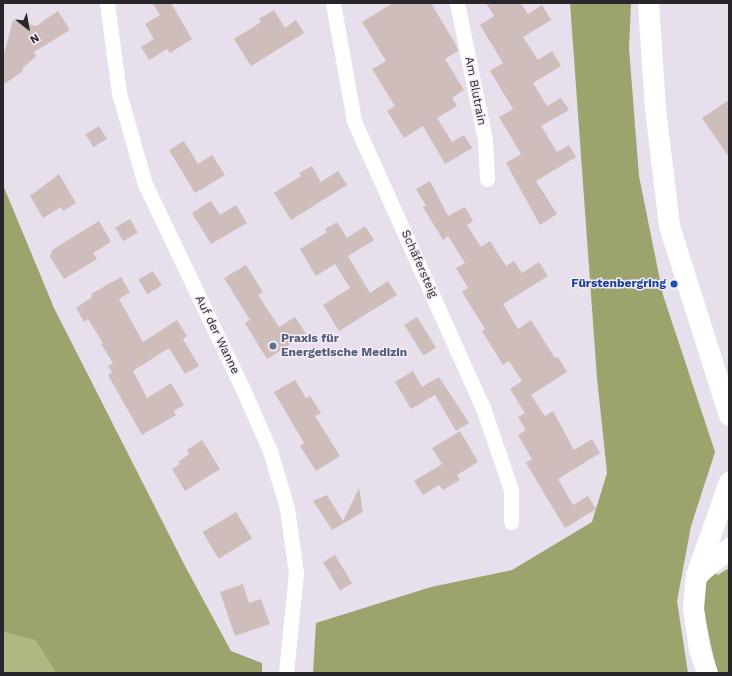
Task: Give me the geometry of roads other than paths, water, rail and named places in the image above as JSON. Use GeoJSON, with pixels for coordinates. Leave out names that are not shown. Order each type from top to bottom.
{"type":"FeatureCollection","features":[{"type":"Feature","properties":{"kind":"street","name":"Auf der Wanne"},"geometry":{"type":"LineString","coordinates":[[106,3],[119,93],[145,184],[267,444],[287,508],[296,573],[286,673]]}},
{"type":"Feature","properties":{"kind":"street","name":"Schäfersteig"},"geometry":{"type":"LineString","coordinates":[[333,3],[354,121],[483,408],[511,490],[511,522]]}},
{"type":"Feature","properties":{"kind":"street","name":"Am Blutrain"},"geometry":{"type":"LineString","coordinates":[[457,3],[485,140],[487,179]]}},
{"type":"Feature","properties":{"kind":"street"},"geometry":{"type":"LineString","coordinates":[[648,3],[655,108],[669,226],[729,416]]}},
{"type":"Feature","properties":{"kind":"street"},"geometry":{"type":"LineString","coordinates":[[706,673],[699,649],[693,608],[696,575],[707,539],[729,482]]}},
{"type":"Feature","properties":{"kind":"street"},"geometry":{"type":"LineString","coordinates":[[707,539],[729,525]]}},
{"type":"Feature","properties":{"kind":"street"},"geometry":{"type":"LineString","coordinates":[[696,575],[726,553]]}},
{"type":"Feature","properties":{"kind":"place","name":"Fürstenbergring"},"geometry":{"type":"Point","coordinates":[674,284]}},
{"type":"Feature","properties":{"kind":"place","name":"Praxis für Energetische Medizin"},"geometry":{"type":"Point","coordinates":[273,346]}}]}
